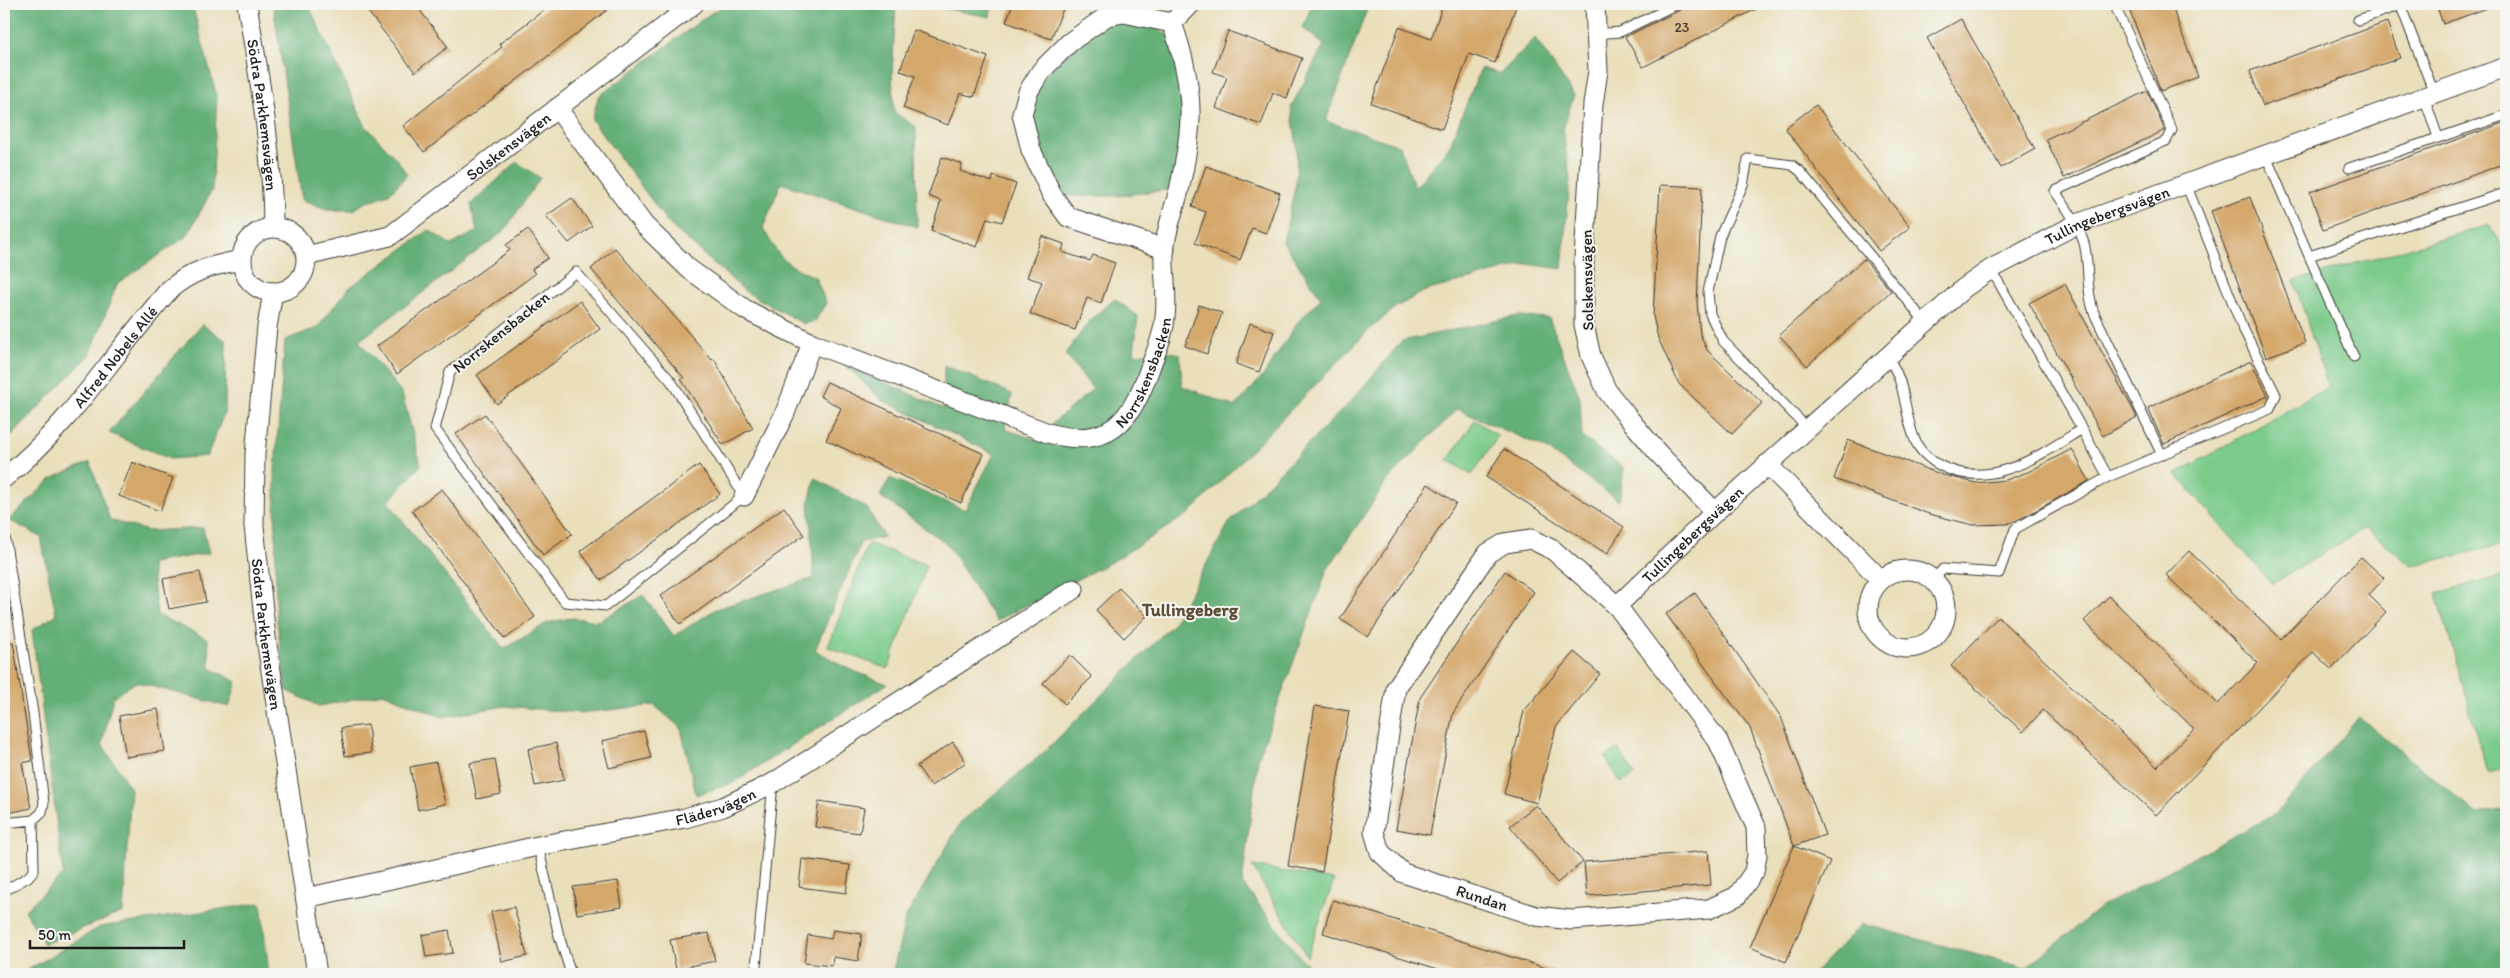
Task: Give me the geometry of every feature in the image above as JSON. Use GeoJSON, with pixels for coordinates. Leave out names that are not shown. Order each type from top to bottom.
{"type":"FeatureCollection","features":[{"type":"Feature","properties":{"kind":"street","name":"Södra Parkhemsvägen"},"geometry":{"type":"LineString","coordinates":[[247,4],[260,82],[273,204],[273,227]]}},
{"type":"Feature","properties":{"kind":"street","name":"Solskensvägen"},"geometry":{"type":"LineString","coordinates":[[306,256],[390,236],[694,4]]}},
{"type":"Feature","properties":{"kind":"street"},"geometry":{"type":"LineString","coordinates":[[1165,249],[1068,216],[1052,195],[1031,150],[1022,114],[1028,92],[1041,71],[1070,42],[1107,16],[1124,13],[1172,22],[1191,4]]}},
{"type":"Feature","properties":{"kind":"street","name":"Solskensvägen"},"geometry":{"type":"LineString","coordinates":[[1596,4],[1598,70],[1593,104],[1584,259],[1584,325],[1591,356],[1607,391],[1658,453],[1715,512]]}},
{"type":"Feature","properties":{"kind":"street","name":"Norrskensbacken"},"geometry":{"type":"LineString","coordinates":[[557,108],[644,225],[689,269],[746,310],[812,343],[1048,433],[1065,438],[1092,437],[1117,426],[1125,419],[1140,396],[1164,327],[1166,303],[1165,249],[1179,189],[1190,118],[1183,53],[1172,22]]}},
{"type":"Feature","properties":{"kind":"street","name":"Tullingebergsvägen"},"geometry":{"type":"LineString","coordinates":[[1617,606],[1715,512],[1807,428],[1964,288],[1991,269],[2077,224],[2506,67]]}},
{"type":"Feature","properties":{"kind":"street"},"geometry":{"type":"LineString","coordinates":[[273,227],[282,228],[296,236],[303,245],[306,256],[306,267],[298,282],[285,290],[273,292],[262,290],[249,281],[242,268],[241,260],[243,251],[252,236],[273,227]]}},
{"type":"Feature","properties":{"kind":"street","name":"Alfred Nobels Allé"},"geometry":{"type":"LineString","coordinates":[[4,478],[43,444],[81,402],[170,290],[186,276],[215,265],[241,260]]}},
{"type":"Feature","properties":{"kind":"street","name":"Södra Parkhemsvägen"},"geometry":{"type":"LineString","coordinates":[[273,292],[267,327],[255,454],[254,526],[266,638],[317,974]]}},
{"type":"Feature","properties":{"kind":"street","name":"Norrskensbacken"},"geometry":{"type":"LineString","coordinates":[[744,496],[785,413],[812,343]]}},
{"type":"Feature","properties":{"kind":"street"},"geometry":{"type":"LineString","coordinates":[[1768,464],[1881,580]]}},
{"type":"Feature","properties":{"kind":"street","name":"Rundan"},"geometry":{"type":"LineString","coordinates":[[1531,539],[1554,550],[1617,606],[1718,741],[1730,764],[1756,827],[1758,855],[1754,872],[1737,896],[1709,909],[1572,920],[1536,916],[1403,873],[1380,852],[1374,832],[1396,688],[1488,553],[1504,543],[1531,539]]}},
{"type":"Feature","properties":{"kind":"street"},"geometry":{"type":"LineString","coordinates":[[1901,570],[1923,573],[1932,580],[1945,599],[1944,621],[1930,640],[1909,648],[1893,645],[1882,638],[1874,628],[1869,616],[1869,603],[1873,590],[1881,580],[1901,570]]}},
{"type":"Feature","properties":{"kind":"street","name":"Flädervägen"},"geometry":{"type":"LineString","coordinates":[[306,898],[538,846],[685,818],[723,807],[773,783],[1074,589]]}},
{"type":"Feature","properties":{"kind":"lane"},"geometry":{"type":"LineString","coordinates":[[1596,34],[1620,32],[1677,4]]}},
{"type":"Feature","properties":{"kind":"lane"},"geometry":{"type":"LineString","coordinates":[[2114,4],[2172,130],[2166,141],[2055,191],[2077,224],[2084,244],[2088,295],[2094,313],[2162,455]]}},
{"type":"Feature","properties":{"kind":"lane"},"geometry":{"type":"LineString","coordinates":[[2358,20],[2400,4],[2429,95],[2438,137]]}},
{"type":"Feature","properties":{"kind":"lane"},"geometry":{"type":"LineString","coordinates":[[2350,168],[2506,115]]}},
{"type":"Feature","properties":{"kind":"lane"},"geometry":{"type":"LineString","coordinates":[[2265,154],[2354,357]]}},
{"type":"Feature","properties":{"kind":"lane"},"geometry":{"type":"LineString","coordinates":[[1807,428],[1723,342],[1710,314],[1708,292],[1720,236],[1742,185],[1748,159],[1792,165],[1800,171],[1926,323]]}},
{"type":"Feature","properties":{"kind":"lane"},"geometry":{"type":"LineString","coordinates":[[1932,580],[1943,569],[1999,573],[2015,529],[2108,477],[2270,410],[2276,395],[2241,324],[2186,184]]}},
{"type":"Feature","properties":{"kind":"lane"},"geometry":{"type":"LineString","coordinates":[[2310,256],[2505,196]]}},
{"type":"Feature","properties":{"kind":"lane"},"geometry":{"type":"LineString","coordinates":[[1991,269],[2108,477]]}},
{"type":"Feature","properties":{"kind":"lane","name":"Norrskensbacken"},"geometry":{"type":"LineString","coordinates":[[576,272],[671,381],[744,496],[606,606],[565,602],[435,429],[450,372],[576,272]]}},
{"type":"Feature","properties":{"kind":"lane"},"geometry":{"type":"LineString","coordinates":[[1887,357],[1898,371],[1915,441],[1931,461],[1954,472],[1982,476],[2030,462],[2082,429]]}},
{"type":"Feature","properties":{"kind":"lane"},"geometry":{"type":"LineString","coordinates":[[4,531],[7,564],[44,803],[42,812],[33,820],[4,823]]}},
{"type":"Feature","properties":{"kind":"lane"},"geometry":{"type":"LineString","coordinates":[[756,967],[773,783]]}},
{"type":"Feature","properties":{"kind":"lane"},"geometry":{"type":"LineString","coordinates":[[4,891],[28,877],[34,870],[33,820]]}},
{"type":"Feature","properties":{"kind":"lane"},"geometry":{"type":"LineString","coordinates":[[538,846],[559,936],[571,974]]}},
{"type":"Feature","properties":{"kind":"green space"},"geometry":{"type":"Polygon","coordinates":[[[4,4],[192,4],[217,97],[212,190],[187,236],[117,284],[90,355],[4,443],[4,4]]]}},
{"type":"Feature","properties":{"kind":"green space"},"geometry":{"type":"Polygon","coordinates":[[[273,4],[308,4],[365,125],[399,162],[407,175],[389,194],[364,203],[354,210],[330,210],[302,200],[273,4]]]}},
{"type":"Feature","properties":{"kind":"green space"},"geometry":{"type":"Polygon","coordinates":[[[729,4],[896,4],[892,74],[894,112],[916,127],[917,227],[781,183],[763,228],[783,258],[795,267],[815,277],[826,303],[815,321],[804,324],[746,292],[669,224],[592,120],[598,97],[711,13],[729,4]]]}},
{"type":"Feature","properties":{"kind":"green space"},"geometry":{"type":"Polygon","coordinates":[[[921,4],[992,4],[990,17],[921,4]]]}},
{"type":"Feature","properties":{"kind":"green space"},"geometry":{"type":"Polygon","coordinates":[[[1312,4],[1369,4],[1326,121],[1400,146],[1415,188],[1450,145],[1481,68],[1500,74],[1535,38],[1574,95],[1563,129],[1570,179],[1562,269],[1527,264],[1425,291],[1396,307],[1369,330],[1190,513],[1113,561],[996,621],[947,544],[880,496],[890,478],[965,510],[994,454],[882,400],[844,364],[944,409],[944,365],[1012,394],[1005,429],[1034,439],[1093,389],[1065,354],[1091,319],[1115,299],[1138,316],[1134,354],[1165,351],[1180,354],[1182,386],[1235,407],[1263,376],[1297,323],[1321,298],[1283,242],[1296,183],[1297,148],[1291,107],[1324,45],[1303,28],[1312,4]]]}},
{"type":"Feature","properties":{"kind":"green space"},"geometry":{"type":"Polygon","coordinates":[[[1122,19],[1149,23],[1169,36],[1176,52],[1185,123],[1174,189],[1116,196],[1063,196],[1033,137],[1030,121],[1031,105],[1035,90],[1047,72],[1079,43],[1100,29],[1122,19]]]}},
{"type":"Feature","properties":{"kind":"green space"},"geometry":{"type":"Polygon","coordinates":[[[517,162],[540,178],[504,231],[359,341],[402,393],[421,465],[388,502],[504,649],[547,623],[571,618],[599,621],[643,595],[674,636],[716,609],[814,578],[809,503],[815,478],[867,508],[884,537],[861,542],[815,650],[849,669],[887,684],[733,783],[696,795],[681,728],[654,705],[581,713],[505,706],[442,717],[383,693],[319,706],[286,690],[276,614],[275,468],[285,340],[317,328],[349,288],[429,230],[451,245],[477,231],[471,204],[517,162]]]}},
{"type":"Feature","properties":{"kind":"green space"},"geometry":{"type":"Polygon","coordinates":[[[2490,225],[2506,253],[2506,544],[2411,566],[2366,528],[2272,584],[2176,474],[2328,387],[2294,281],[2490,225]]]}},
{"type":"Feature","properties":{"kind":"green space"},"geometry":{"type":"Polygon","coordinates":[[[1518,316],[1549,318],[1580,398],[1582,437],[1624,468],[1619,501],[1545,448],[1457,409],[1387,481],[1327,570],[1258,759],[1242,883],[1299,956],[1318,974],[892,974],[906,917],[961,822],[1042,754],[1173,624],[1229,523],[1351,401],[1402,341],[1518,316]]]}},
{"type":"Feature","properties":{"kind":"green space"},"geometry":{"type":"Polygon","coordinates":[[[202,324],[226,341],[225,411],[207,456],[170,459],[109,433],[202,324]]]}},
{"type":"Feature","properties":{"kind":"green space"},"geometry":{"type":"Polygon","coordinates":[[[1475,420],[1498,436],[1472,475],[1448,460],[1475,420]]]}},
{"type":"Feature","properties":{"kind":"green space"},"geometry":{"type":"Polygon","coordinates":[[[90,462],[110,520],[148,531],[203,528],[209,553],[151,563],[157,615],[208,639],[210,668],[237,682],[229,707],[136,682],[113,697],[102,744],[131,789],[123,912],[44,944],[25,910],[63,874],[32,630],[56,615],[41,537],[9,520],[51,479],[90,462]]]}},
{"type":"Feature","properties":{"kind":"green space"},"geometry":{"type":"Polygon","coordinates":[[[868,543],[927,565],[888,669],[828,647],[868,543]]]}},
{"type":"Feature","properties":{"kind":"green space"},"geometry":{"type":"Polygon","coordinates":[[[2506,575],[2506,769],[2487,773],[2437,593],[2506,575]]]}},
{"type":"Feature","properties":{"kind":"green space"},"geometry":{"type":"Polygon","coordinates":[[[2359,717],[2477,814],[2506,809],[2506,974],[1813,974],[1862,924],[2026,968],[2101,907],[2277,813],[2359,717]]]}},
{"type":"Feature","properties":{"kind":"green space"},"geometry":{"type":"Polygon","coordinates":[[[1618,749],[1635,775],[1621,783],[1605,757],[1618,749]]]}},
{"type":"Feature","properties":{"kind":"green space"},"geometry":{"type":"Polygon","coordinates":[[[1252,866],[1334,880],[1307,957],[1252,866]]]}},
{"type":"Feature","properties":{"kind":"green space"},"geometry":{"type":"Polygon","coordinates":[[[261,903],[269,974],[21,974],[100,927],[261,903]]]}},
{"type":"Feature","properties":{"kind":"building"},"geometry":{"type":"Polygon","coordinates":[[[362,4],[415,4],[448,47],[415,72],[362,4]]]}},
{"type":"Feature","properties":{"kind":"building"},"geometry":{"type":"Polygon","coordinates":[[[552,4],[615,4],[424,152],[403,126],[502,47],[499,44],[552,4]]]}},
{"type":"Feature","properties":{"kind":"building"},"geometry":{"type":"Polygon","coordinates":[[[1013,4],[1065,4],[1051,39],[1006,22],[1013,4]]]}},
{"type":"Feature","properties":{"kind":"building"},"geometry":{"type":"Polygon","coordinates":[[[1443,4],[1517,4],[1495,63],[1469,54],[1442,129],[1371,103],[1399,27],[1431,39],[1443,4]]]}},
{"type":"Feature","properties":{"kind":"building"},"geometry":{"type":"Polygon","coordinates":[[[1686,4],[1766,4],[1643,67],[1625,37],[1680,10],[1686,4]]]}},
{"type":"Feature","properties":{"kind":"building"},"geometry":{"type":"Polygon","coordinates":[[[2127,4],[2171,4],[2198,77],[2161,91],[2127,4]]]}},
{"type":"Feature","properties":{"kind":"building"},"geometry":{"type":"Polygon","coordinates":[[[2436,4],[2492,4],[2493,6],[2443,24],[2436,4]]]}},
{"type":"Feature","properties":{"kind":"building"},"geometry":{"type":"Polygon","coordinates":[[[1961,19],[2035,149],[2001,168],[1927,38],[1961,19]]]}},
{"type":"Feature","properties":{"kind":"building"},"geometry":{"type":"Polygon","coordinates":[[[2387,22],[2400,58],[2263,106],[2250,71],[2387,22]]]}},
{"type":"Feature","properties":{"kind":"building"},"geometry":{"type":"Polygon","coordinates":[[[914,30],[988,57],[974,97],[960,93],[948,125],[903,108],[915,76],[900,71],[914,30]]]}},
{"type":"Feature","properties":{"kind":"building"},"geometry":{"type":"Polygon","coordinates":[[[1228,31],[1302,58],[1287,98],[1273,93],[1261,125],[1216,108],[1227,77],[1213,72],[1228,31]]]}},
{"type":"Feature","properties":{"kind":"building"},"geometry":{"type":"Polygon","coordinates":[[[2147,91],[2165,130],[2064,178],[2046,139],[2147,91]]]}},
{"type":"Feature","properties":{"kind":"building"},"geometry":{"type":"Polygon","coordinates":[[[1816,105],[1910,227],[1879,251],[1785,128],[1816,105]]]}},
{"type":"Feature","properties":{"kind":"building"},"geometry":{"type":"Polygon","coordinates":[[[2506,122],[2506,163],[2323,230],[2310,192],[2506,122]]]}},
{"type":"Feature","properties":{"kind":"building"},"geometry":{"type":"Polygon","coordinates":[[[942,157],[962,164],[960,171],[992,182],[993,176],[1016,184],[1002,222],[987,218],[977,247],[931,231],[941,201],[928,196],[942,157]]]}},
{"type":"Feature","properties":{"kind":"building"},"geometry":{"type":"Polygon","coordinates":[[[1206,166],[1280,193],[1266,233],[1252,228],[1240,260],[1195,243],[1206,212],[1192,207],[1206,166]]]}},
{"type":"Feature","properties":{"kind":"building"},"geometry":{"type":"Polygon","coordinates":[[[1660,185],[1702,187],[1697,303],[1700,334],[1707,350],[1762,403],[1732,434],[1679,384],[1658,338],[1653,316],[1660,185]]]}},
{"type":"Feature","properties":{"kind":"building"},"geometry":{"type":"Polygon","coordinates":[[[2250,197],[2305,343],[2266,357],[2211,211],[2250,197]]]}},
{"type":"Feature","properties":{"kind":"building"},"geometry":{"type":"Polygon","coordinates":[[[572,198],[592,226],[569,243],[546,216],[572,198]]]}},
{"type":"Feature","properties":{"kind":"building"},"geometry":{"type":"Polygon","coordinates":[[[528,229],[548,258],[532,269],[535,274],[397,374],[377,346],[510,250],[506,245],[528,229]]]}},
{"type":"Feature","properties":{"kind":"building"},"geometry":{"type":"Polygon","coordinates":[[[1042,236],[1064,244],[1062,252],[1090,261],[1093,255],[1115,263],[1101,303],[1087,298],[1075,330],[1030,314],[1042,282],[1027,277],[1042,236]]]}},
{"type":"Feature","properties":{"kind":"building"},"geometry":{"type":"Polygon","coordinates":[[[615,248],[712,360],[714,359],[753,428],[723,445],[681,379],[684,378],[591,269],[615,248]]]}},
{"type":"Feature","properties":{"kind":"building"},"geometry":{"type":"Polygon","coordinates":[[[1864,259],[1891,291],[1807,366],[1779,335],[1864,259]]]}},
{"type":"Feature","properties":{"kind":"building"},"geometry":{"type":"Polygon","coordinates":[[[2065,284],[2137,417],[2103,436],[2029,303],[2065,284]]]}},
{"type":"Feature","properties":{"kind":"building"},"geometry":{"type":"Polygon","coordinates":[[[580,301],[600,329],[497,404],[477,375],[580,301]]]}},
{"type":"Feature","properties":{"kind":"building"},"geometry":{"type":"Polygon","coordinates":[[[1199,305],[1222,313],[1207,354],[1185,346],[1199,305]]]}},
{"type":"Feature","properties":{"kind":"building"},"geometry":{"type":"Polygon","coordinates":[[[1250,323],[1274,332],[1259,372],[1236,364],[1250,323]]]}},
{"type":"Feature","properties":{"kind":"building"},"geometry":{"type":"Polygon","coordinates":[[[2251,361],[2268,396],[2164,444],[2148,408],[2251,361]]]}},
{"type":"Feature","properties":{"kind":"building"},"geometry":{"type":"Polygon","coordinates":[[[827,382],[984,454],[961,503],[826,440],[841,408],[820,396],[827,382]]]}},
{"type":"Feature","properties":{"kind":"building"},"geometry":{"type":"Polygon","coordinates":[[[485,414],[572,534],[543,555],[456,434],[485,414]]]}},
{"type":"Feature","properties":{"kind":"building"},"geometry":{"type":"Polygon","coordinates":[[[1848,440],[1943,475],[1976,483],[2006,480],[2028,472],[2072,449],[2089,481],[2024,517],[2007,524],[1973,525],[1929,514],[1834,479],[1848,440]]]}},
{"type":"Feature","properties":{"kind":"building"},"geometry":{"type":"Polygon","coordinates":[[[1504,449],[1624,527],[1607,554],[1486,477],[1504,449]]]}},
{"type":"Feature","properties":{"kind":"building"},"geometry":{"type":"Polygon","coordinates":[[[132,462],[173,478],[160,511],[119,496],[132,462]]]}},
{"type":"Feature","properties":{"kind":"building"},"geometry":{"type":"Polygon","coordinates":[[[699,465],[720,494],[601,580],[580,551],[699,465]]]}},
{"type":"Feature","properties":{"kind":"building"},"geometry":{"type":"Polygon","coordinates":[[[1428,484],[1456,503],[1368,637],[1340,619],[1428,484]]]}},
{"type":"Feature","properties":{"kind":"building"},"geometry":{"type":"Polygon","coordinates":[[[442,489],[535,617],[505,639],[412,511],[442,489]]]}},
{"type":"Feature","properties":{"kind":"building"},"geometry":{"type":"Polygon","coordinates":[[[784,507],[804,535],[680,624],[660,596],[784,507]]]}},
{"type":"Feature","properties":{"kind":"building"},"geometry":{"type":"Polygon","coordinates":[[[2189,551],[2281,639],[2361,557],[2384,578],[2369,595],[2386,612],[2331,669],[2313,652],[2156,815],[2043,710],[2023,732],[1951,666],[1998,617],[2157,767],[2194,729],[2084,621],[2109,596],[2218,704],[2258,663],[2166,575],[2189,551]]]}},
{"type":"Feature","properties":{"kind":"building"},"geometry":{"type":"Polygon","coordinates":[[[1505,571],[1534,592],[1453,713],[1430,835],[1396,829],[1420,698],[1505,571]]]}},
{"type":"Feature","properties":{"kind":"building"},"geometry":{"type":"Polygon","coordinates":[[[200,572],[206,602],[169,609],[163,579],[200,572]]]}},
{"type":"Feature","properties":{"kind":"building"},"geometry":{"type":"Polygon","coordinates":[[[1119,588],[1147,616],[1124,638],[1096,610],[1119,588]]]}},
{"type":"Feature","properties":{"kind":"building"},"geometry":{"type":"Polygon","coordinates":[[[1695,593],[1781,717],[1825,835],[1794,846],[1750,728],[1666,614],[1695,593]]]}},
{"type":"Feature","properties":{"kind":"building"},"geometry":{"type":"Polygon","coordinates":[[[13,642],[32,761],[22,763],[31,808],[4,814],[4,643],[13,642]]]}},
{"type":"Feature","properties":{"kind":"building"},"geometry":{"type":"Polygon","coordinates":[[[1574,652],[1600,674],[1556,727],[1537,803],[1504,794],[1524,711],[1574,652]]]}},
{"type":"Feature","properties":{"kind":"building"},"geometry":{"type":"Polygon","coordinates":[[[1070,655],[1092,677],[1065,704],[1043,683],[1070,655]]]}},
{"type":"Feature","properties":{"kind":"building"},"geometry":{"type":"Polygon","coordinates":[[[1315,706],[1349,711],[1322,872],[1288,866],[1315,706]]]}},
{"type":"Feature","properties":{"kind":"building"},"geometry":{"type":"Polygon","coordinates":[[[158,709],[165,751],[126,757],[119,716],[158,709]]]}},
{"type":"Feature","properties":{"kind":"building"},"geometry":{"type":"Polygon","coordinates":[[[368,725],[371,753],[345,756],[341,728],[368,725]]]}},
{"type":"Feature","properties":{"kind":"building"},"geometry":{"type":"Polygon","coordinates":[[[644,731],[651,758],[609,768],[602,741],[644,731]]]}},
{"type":"Feature","properties":{"kind":"building"},"geometry":{"type":"Polygon","coordinates":[[[953,742],[966,762],[931,786],[917,766],[953,742]]]}},
{"type":"Feature","properties":{"kind":"building"},"geometry":{"type":"Polygon","coordinates":[[[556,743],[564,780],[535,786],[528,749],[556,743]]]}},
{"type":"Feature","properties":{"kind":"building"},"geometry":{"type":"Polygon","coordinates":[[[495,759],[501,794],[477,799],[470,763],[495,759]]]}},
{"type":"Feature","properties":{"kind":"building"},"geometry":{"type":"Polygon","coordinates":[[[436,762],[445,804],[418,810],[410,767],[436,762]]]}},
{"type":"Feature","properties":{"kind":"building"},"geometry":{"type":"Polygon","coordinates":[[[819,801],[864,808],[860,833],[815,827],[819,801]]]}},
{"type":"Feature","properties":{"kind":"building"},"geometry":{"type":"Polygon","coordinates":[[[1536,805],[1583,862],[1557,883],[1510,826],[1536,805]]]}},
{"type":"Feature","properties":{"kind":"building"},"geometry":{"type":"Polygon","coordinates":[[[1794,846],[1830,861],[1786,962],[1750,947],[1794,846]]]}},
{"type":"Feature","properties":{"kind":"building"},"geometry":{"type":"Polygon","coordinates":[[[1708,851],[1711,885],[1587,896],[1584,862],[1708,851]]]}},
{"type":"Feature","properties":{"kind":"building"},"geometry":{"type":"Polygon","coordinates":[[[802,859],[850,865],[846,893],[799,887],[802,859]]]}},
{"type":"Feature","properties":{"kind":"building"},"geometry":{"type":"Polygon","coordinates":[[[618,881],[622,907],[577,914],[573,887],[618,881]]]}},
{"type":"Feature","properties":{"kind":"building"},"geometry":{"type":"Polygon","coordinates":[[[1333,900],[1555,971],[1554,974],[1454,974],[1323,933],[1333,900]]]}},
{"type":"Feature","properties":{"kind":"building"},"geometry":{"type":"Polygon","coordinates":[[[514,907],[527,956],[502,962],[491,912],[514,907]]]}},
{"type":"Feature","properties":{"kind":"building"},"geometry":{"type":"Polygon","coordinates":[[[449,930],[453,953],[426,957],[422,935],[449,930]]]}},
{"type":"Feature","properties":{"kind":"building"},"geometry":{"type":"Polygon","coordinates":[[[833,930],[862,934],[858,961],[833,957],[832,966],[804,963],[808,935],[831,939],[833,930]]]}},
{"type":"Feature","properties":{"kind":"building"},"geometry":{"type":"Polygon","coordinates":[[[709,933],[715,961],[676,969],[670,940],[709,933]]]}},
{"type":"Feature","properties":{"kind":"district","name":"Tullingeberg"},"geometry":{"type":"Point","coordinates":[1190,610]}}]}
